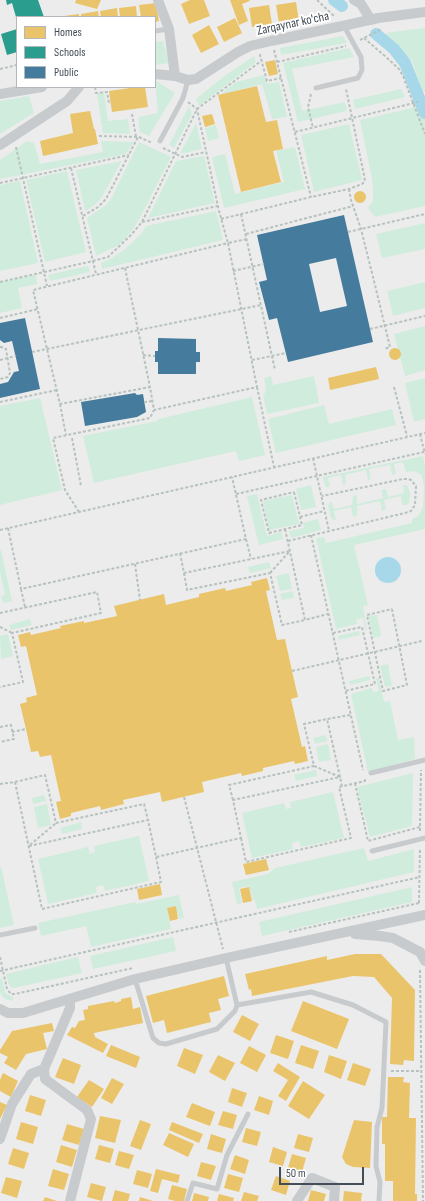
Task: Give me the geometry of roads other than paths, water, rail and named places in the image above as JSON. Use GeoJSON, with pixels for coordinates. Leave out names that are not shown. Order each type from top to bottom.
{"type":"FeatureCollection","features":[{"type":"Feature","properties":{"kind":"street"},"geometry":{"type":"LineString","coordinates":[[158,0],[169,29],[176,76]]}},
{"type":"Feature","properties":{"kind":"street"},"geometry":{"type":"LineString","coordinates":[[354,0],[361,4],[368,20]]}},
{"type":"Feature","properties":{"kind":"street","name":"Zarqaynar ko'cha"},"geometry":{"type":"LineString","coordinates":[[188,80],[196,79],[202,76],[238,52],[250,46],[368,20],[425,12]]}},
{"type":"Feature","properties":{"kind":"street"},"geometry":{"type":"LineString","coordinates":[[156,74],[176,76],[188,80]]}},
{"type":"Feature","properties":{"kind":"street"},"geometry":{"type":"LineString","coordinates":[[0,94],[36,88]]}},
{"type":"Feature","properties":{"kind":"street"},"geometry":{"type":"LineString","coordinates":[[0,145],[67,101],[79,88]]}},
{"type":"Feature","properties":{"kind":"street"},"geometry":{"type":"LineString","coordinates":[[0,1009],[8,1013],[23,1013],[134,979],[425,915]]}},
{"type":"Feature","properties":{"kind":"street"},"geometry":{"type":"LineString","coordinates":[[341,934],[393,938],[422,956]]}},
{"type":"Feature","properties":{"kind":"street"},"geometry":{"type":"LineString","coordinates":[[70,999],[70,1008],[44,1069],[45,1080],[87,1110],[91,1118],[70,1201]]}},
{"type":"Feature","properties":{"kind":"street"},"geometry":{"type":"LineString","coordinates":[[0,1139],[12,1104],[23,1086],[31,1074],[44,1069]]}},
{"type":"Feature","properties":{"kind":"street"},"geometry":{"type":"LineString","coordinates":[[297,1201],[312,1178],[335,1187],[334,1201]]}},
{"type":"Feature","properties":{"kind":"lane"},"geometry":{"type":"LineString","coordinates":[[316,88],[358,78],[362,70],[361,57],[346,26]]}},
{"type":"Feature","properties":{"kind":"lane"},"geometry":{"type":"LineString","coordinates":[[156,31],[169,29]]}},
{"type":"Feature","properties":{"kind":"lane"},"geometry":{"type":"LineString","coordinates":[[160,141],[183,98],[188,80]]}},
{"type":"Feature","properties":{"kind":"lane"},"geometry":{"type":"LineString","coordinates":[[371,773],[425,760]]}},
{"type":"Feature","properties":{"kind":"lane"},"geometry":{"type":"LineString","coordinates":[[372,851],[425,838]]}},
{"type":"Feature","properties":{"kind":"lane"},"geometry":{"type":"LineString","coordinates":[[0,935],[35,928]]}},
{"type":"Feature","properties":{"kind":"lane"},"geometry":{"type":"LineString","coordinates":[[134,979],[153,1038],[159,1043],[166,1044],[217,1029],[234,1011],[237,1005],[226,958]]}},
{"type":"Feature","properties":{"kind":"lane"},"geometry":{"type":"LineString","coordinates":[[237,1005],[310,992],[353,1005],[386,1022],[382,1108],[377,1127],[376,1166],[380,1182],[379,1201]]}},
{"type":"Feature","properties":{"kind":"lane"},"geometry":{"type":"LineString","coordinates":[[187,1201],[193,1183],[216,1189],[227,1155],[248,1114]]}},
{"type":"Feature","properties":{"kind":"water"},"geometry":{"type":"Polygon","coordinates":[[[388,557],[397,561],[401,570],[397,579],[388,583],[379,579],[375,570],[379,561],[388,557]]]}},
{"type":"Feature","properties":{"kind":"waterway"},"geometry":{"type":"LineString","coordinates":[[334,0],[342,6]]}},
{"type":"Feature","properties":{"kind":"waterway"},"geometry":{"type":"LineString","coordinates":[[376,34],[394,49],[405,63],[425,113]]}}]}
